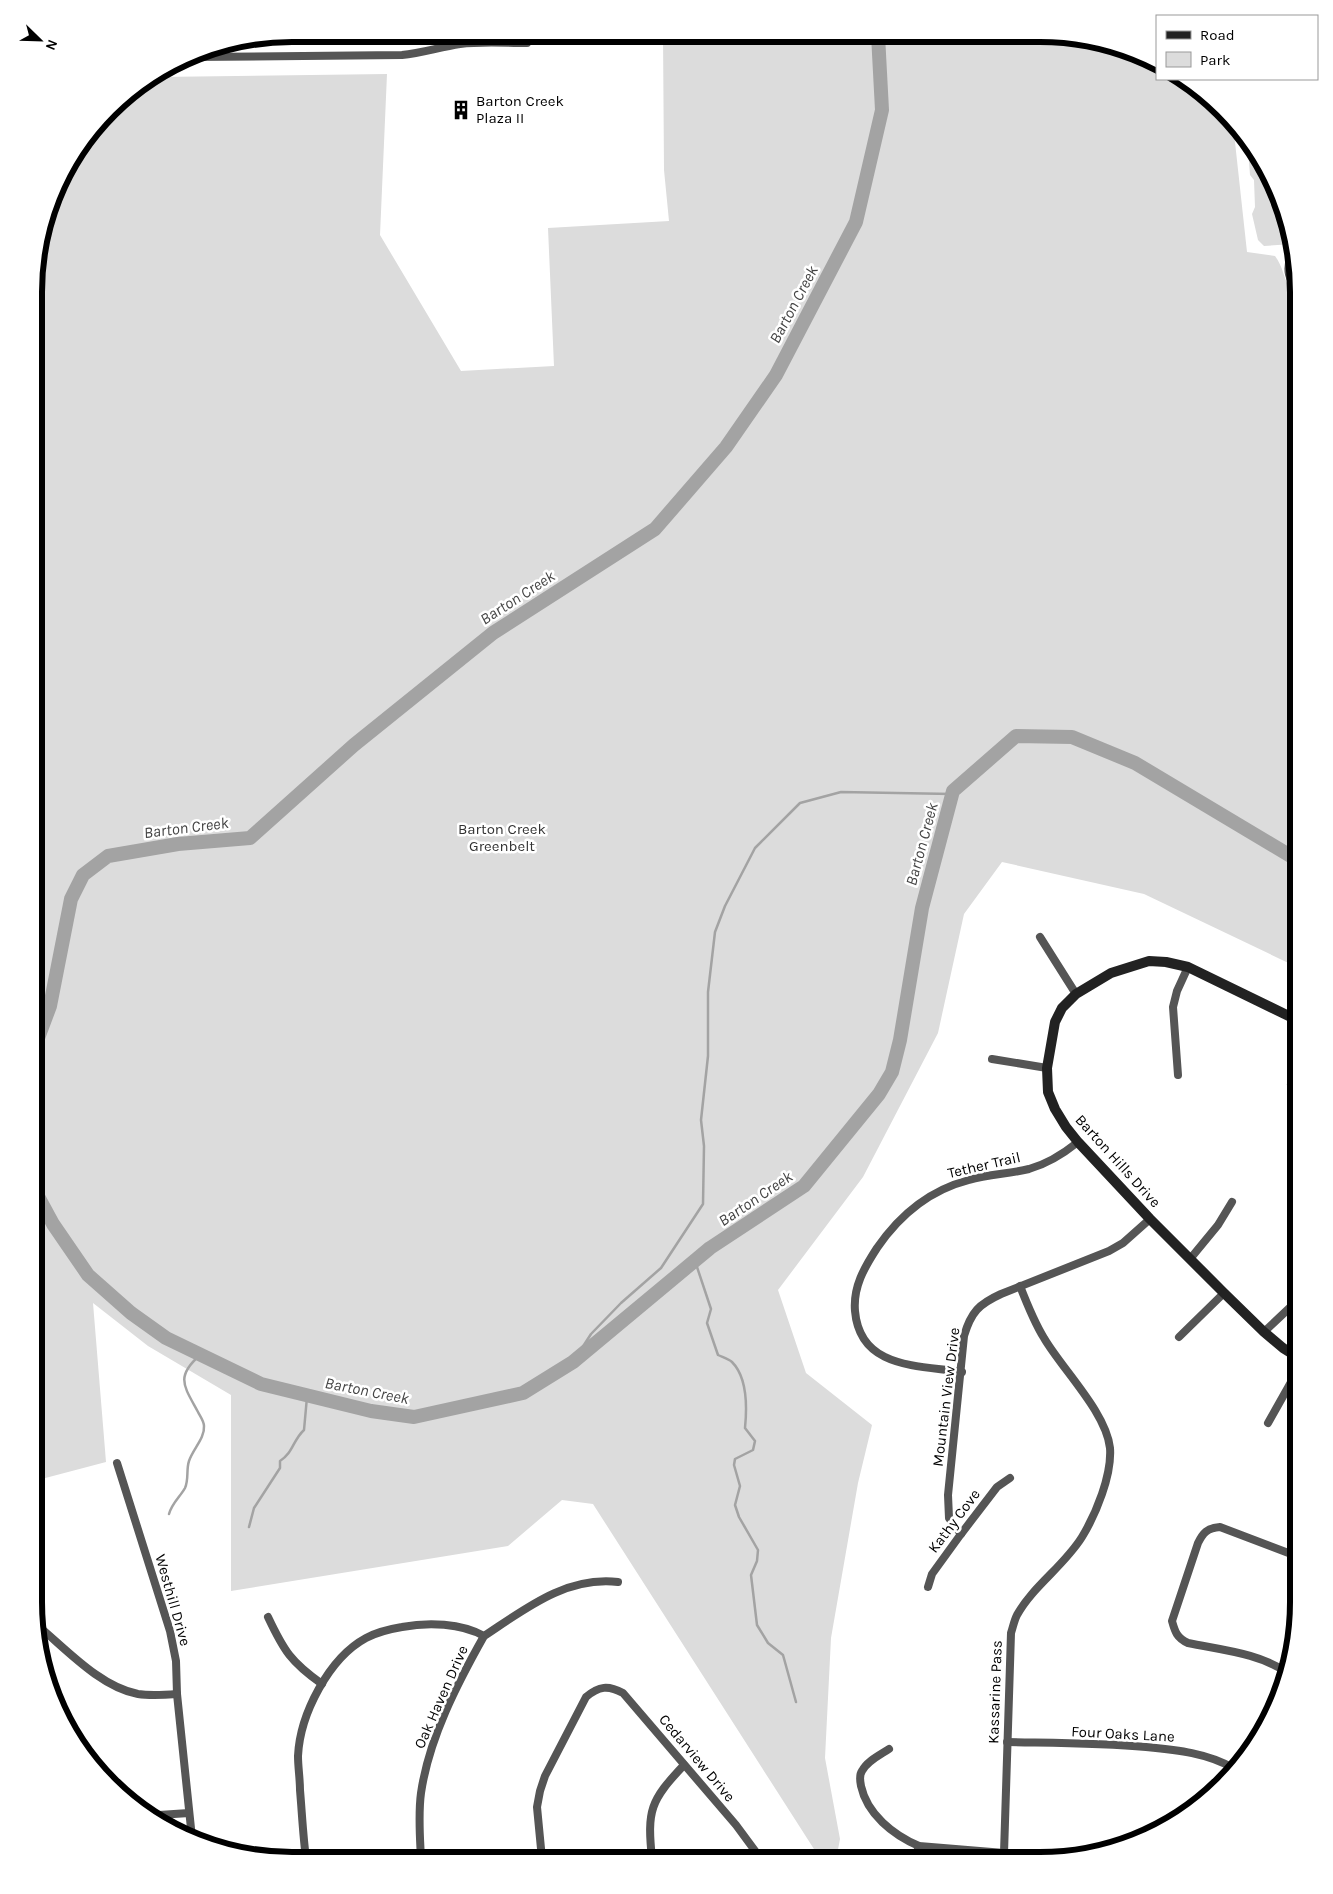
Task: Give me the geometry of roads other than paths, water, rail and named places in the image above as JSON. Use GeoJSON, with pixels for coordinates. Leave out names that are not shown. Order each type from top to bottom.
{"type":"FeatureCollection","features":[{"type":"Feature","properties":{"kind":"street"},"geometry":{"type":"LineString","coordinates":[[210,57],[402,55],[463,44],[517,42]]}},
{"type":"Feature","properties":{"kind":"street"},"geometry":{"type":"LineString","coordinates":[[1288,263],[1287,267],[1290,277]]}},
{"type":"Feature","properties":{"kind":"street"},"geometry":{"type":"LineString","coordinates":[[1040,937],[1076,994]]}},
{"type":"Feature","properties":{"kind":"street","name":"Barton Hills Drive"},"geometry":{"type":"LineString","coordinates":[[1290,1016],[1188,967],[1166,962],[1149,961],[1111,973],[1076,994],[1062,1008],[1055,1022],[1047,1068],[1048,1092],[1055,1110],[1078,1142],[1224,1294],[1264,1332],[1290,1352]]}},
{"type":"Feature","properties":{"kind":"street"},"geometry":{"type":"LineString","coordinates":[[1178,1075],[1173,1007],[1177,991],[1188,967]]}},
{"type":"Feature","properties":{"kind":"street"},"geometry":{"type":"LineString","coordinates":[[992,1060],[1047,1068]]}},
{"type":"Feature","properties":{"kind":"street","name":"Tether Trail"},"geometry":{"type":"LineString","coordinates":[[962,1372],[895,1362],[880,1356],[869,1348],[859,1329],[855,1312],[856,1292],[861,1275],[886,1235],[907,1212],[939,1190],[969,1179],[1028,1169],[1045,1164],[1078,1142]]}},
{"type":"Feature","properties":{"kind":"street"},"geometry":{"type":"LineString","coordinates":[[1190,1258],[1218,1225],[1232,1202]]}},
{"type":"Feature","properties":{"kind":"street","name":"Mountain View Drive"},"geometry":{"type":"LineString","coordinates":[[961,1534],[949,1518],[948,1495],[962,1372],[964,1336],[968,1322],[976,1309],[989,1300],[1109,1251],[1123,1243],[1150,1219]]}},
{"type":"Feature","properties":{"kind":"street","name":"Kassarine Pass"},"geometry":{"type":"LineString","coordinates":[[1004,1852],[1011,1633],[1016,1617],[1024,1604],[1065,1561],[1091,1522],[1103,1490],[1108,1470],[1110,1448],[1104,1428],[1096,1412],[1043,1338],[1020,1286]]}},
{"type":"Feature","properties":{"kind":"street"},"geometry":{"type":"LineString","coordinates":[[1180,1337],[1224,1294]]}},
{"type":"Feature","properties":{"kind":"street"},"geometry":{"type":"LineString","coordinates":[[1264,1332],[1290,1307]]}},
{"type":"Feature","properties":{"kind":"street"},"geometry":{"type":"LineString","coordinates":[[1268,1423],[1290,1384]]}},
{"type":"Feature","properties":{"kind":"street","name":"Westhill Drive"},"geometry":{"type":"LineString","coordinates":[[117,1463],[170,1631],[176,1661],[177,1694],[191,1830]]}},
{"type":"Feature","properties":{"kind":"street","name":"Kathy Cove"},"geometry":{"type":"LineString","coordinates":[[928,1587],[932,1574],[961,1534],[997,1487],[1010,1478]]}},
{"type":"Feature","properties":{"kind":"street"},"geometry":{"type":"LineString","coordinates":[[1281,1669],[1271,1663],[1252,1657],[1188,1643],[1180,1639],[1175,1633],[1172,1621],[1198,1543],[1204,1532],[1220,1527],[1290,1554]]}},
{"type":"Feature","properties":{"kind":"street"},"geometry":{"type":"LineString","coordinates":[[306,1852],[298,1755],[304,1726],[322,1684],[334,1665],[349,1650],[366,1638],[387,1630],[407,1626],[442,1625],[471,1630],[484,1636],[559,1590],[582,1583],[604,1580],[618,1582]]}},
{"type":"Feature","properties":{"kind":"street"},"geometry":{"type":"LineString","coordinates":[[268,1617],[280,1643],[291,1659],[302,1670],[322,1684]]}},
{"type":"Feature","properties":{"kind":"street"},"geometry":{"type":"LineString","coordinates":[[45,1631],[111,1684],[138,1694],[177,1694]]}},
{"type":"Feature","properties":{"kind":"street","name":"Oak Haven Drive"},"geometry":{"type":"LineString","coordinates":[[421,1852],[419,1824],[421,1793],[429,1760],[440,1725],[484,1636]]}},
{"type":"Feature","properties":{"kind":"street","name":"Cedarview Drive"},"geometry":{"type":"LineString","coordinates":[[541,1852],[537,1807],[545,1776],[586,1697],[594,1690],[602,1687],[613,1687],[624,1693],[736,1825],[755,1852]]}},
{"type":"Feature","properties":{"kind":"street","name":"Four Oaks Lane"},"geometry":{"type":"LineString","coordinates":[[1007,1742],[1124,1745],[1180,1751],[1218,1759],[1229,1766]]}},
{"type":"Feature","properties":{"kind":"street"},"geometry":{"type":"LineString","coordinates":[[889,1749],[862,1770],[860,1781],[863,1796],[876,1816],[906,1841],[918,1846],[992,1852]]}},
{"type":"Feature","properties":{"kind":"street"},"geometry":{"type":"LineString","coordinates":[[651,1852],[649,1832],[655,1801],[663,1787],[684,1765]]}},
{"type":"Feature","properties":{"kind":"street"},"geometry":{"type":"LineString","coordinates":[[162,1815],[189,1813]]}},
{"type":"Feature","properties":{"kind":"street"},"geometry":{"type":"LineString","coordinates":[[916,1852],[918,1846]]}},
{"type":"Feature","properties":{"kind":"waterway","name":"Barton Creek"},"geometry":{"type":"LineString","coordinates":[[42,1027],[50,1006],[71,899],[83,875],[108,856],[178,844],[250,838],[354,745],[493,633],[655,529],[726,447],[776,375],[856,222],[882,110],[878,42]]}},
{"type":"Feature","properties":{"kind":"waterway","name":"Barton Creek"},"geometry":{"type":"LineString","coordinates":[[42,1204],[53,1224],[88,1275],[131,1313],[166,1338],[261,1384],[371,1411],[414,1417],[523,1393],[573,1362],[710,1248],[804,1186],[879,1094],[892,1072],[900,1040],[922,908],[953,791],[1016,736],[1072,737],[1135,763],[1290,856]]}},
{"type":"Feature","properties":{"kind":"waterway"},"geometry":{"type":"LineString","coordinates":[[573,1362],[591,1334],[621,1303],[661,1268],[703,1204],[704,1146],[701,1120],[708,1056],[708,992],[715,932],[725,906],[755,848],[800,803],[841,792],[952,794]]}},
{"type":"Feature","properties":{"kind":"waterway"},"geometry":{"type":"LineString","coordinates":[[695,1261],[711,1309],[707,1323],[718,1355],[732,1362],[741,1376],[746,1403],[745,1428],[755,1441],[753,1450],[735,1459],[734,1465],[740,1486],[735,1505],[739,1517],[758,1550],[757,1561],[751,1575],[757,1625],[768,1643],[783,1655],[796,1702]]}},
{"type":"Feature","properties":{"kind":"waterway"},"geometry":{"type":"LineString","coordinates":[[169,1514],[185,1488],[189,1461],[204,1430],[203,1420],[184,1382],[187,1370],[200,1355]]}},
{"type":"Feature","properties":{"kind":"waterway"},"geometry":{"type":"LineString","coordinates":[[249,1527],[254,1508],[280,1468],[280,1461],[288,1454],[304,1430],[307,1397]]}},
{"type":"Feature","properties":{"kind":"place","name":"Barton Creek Plaza II"},"geometry":{"type":"Point","coordinates":[461,110]}},
{"type":"Feature","properties":{"kind":"park label","name":"Barton Creek Greenbelt"},"geometry":{"type":"Point","coordinates":[502,838]}}]}
